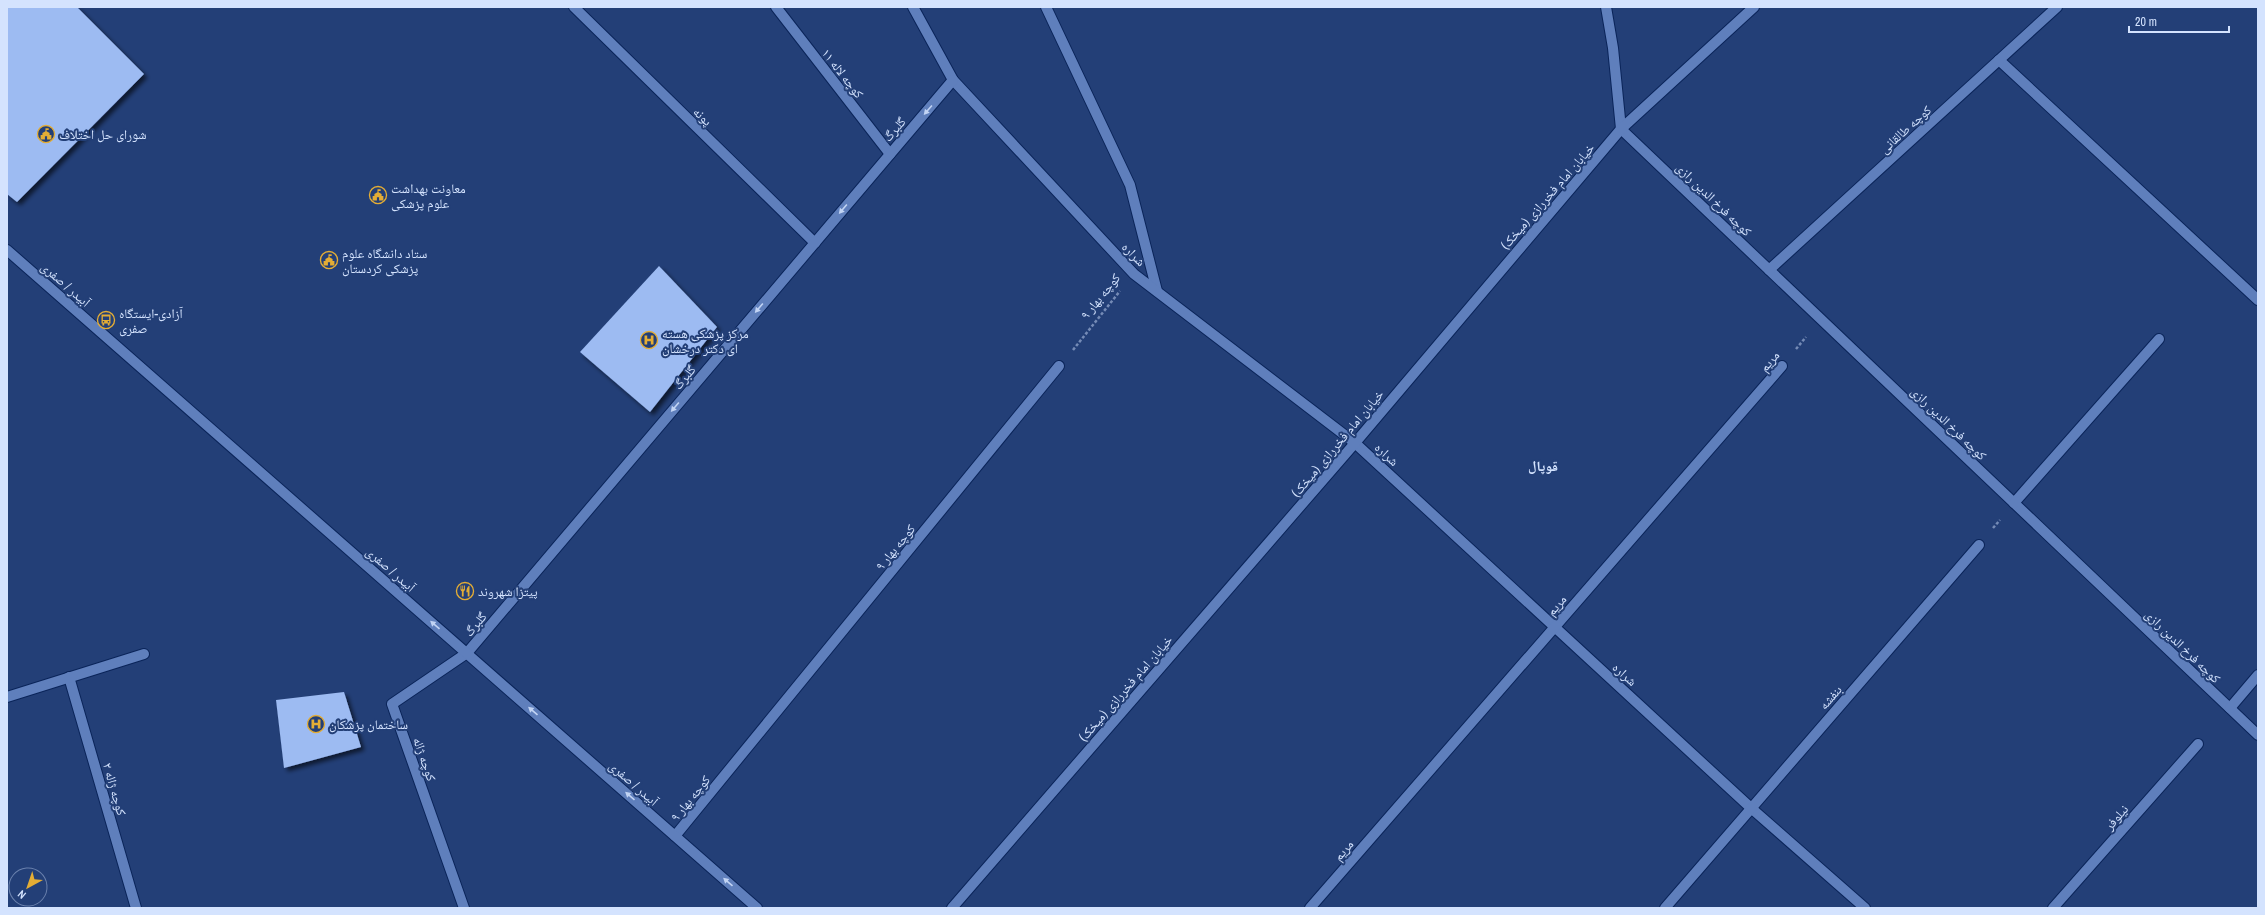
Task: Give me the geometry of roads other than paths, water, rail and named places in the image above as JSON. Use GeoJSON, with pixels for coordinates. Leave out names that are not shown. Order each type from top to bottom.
{"type":"FeatureCollection","features":[{"type":"Feature","properties":{"kind":"street","name":"پونه"},"geometry":{"type":"LineString","coordinates":[[574,7],[815,243]]}},
{"type":"Feature","properties":{"kind":"street","name":"کوچه لاله ۱۱"},"geometry":{"type":"LineString","coordinates":[[776,7],[890,154]]}},
{"type":"Feature","properties":{"kind":"street","name":"شراره"},"geometry":{"type":"LineString","coordinates":[[912,7],[953,80],[1134,274],[1355,442],[1751,808],[1864,908]]}},
{"type":"Feature","properties":{"kind":"street"},"geometry":{"type":"LineString","coordinates":[[1046,7],[1130,185],[1157,291]]}},
{"type":"Feature","properties":{"kind":"street"},"geometry":{"type":"LineString","coordinates":[[1606,7],[1613,48],[1621,130]]}},
{"type":"Feature","properties":{"kind":"street","name":"خیابان امام فخررازی (میخک)"},"geometry":{"type":"LineString","coordinates":[[952,908],[1355,442],[1621,130],[1754,7]]}},
{"type":"Feature","properties":{"kind":"street","name":"کوچه طالقانی"},"geometry":{"type":"LineString","coordinates":[[1769,270],[2057,7]]}},
{"type":"Feature","properties":{"kind":"street"},"geometry":{"type":"LineString","coordinates":[[1999,60],[2258,300]]}},
{"type":"Feature","properties":{"kind":"street","name":"گلبرگ"},"geometry":{"type":"LineString","coordinates":[[467,653],[953,80]]}},
{"type":"Feature","properties":{"kind":"street","name":"کوچه فرخ الدین رازی"},"geometry":{"type":"LineString","coordinates":[[1621,130],[2258,735]]}},
{"type":"Feature","properties":{"kind":"street","name":"آبیدر / صفری"},"geometry":{"type":"LineString","coordinates":[[7,250],[757,908]]}},
{"type":"Feature","properties":{"kind":"street"},"geometry":{"type":"LineString","coordinates":[[2014,503],[2159,339]]}},
{"type":"Feature","properties":{"kind":"street","name":"کوچه بهار ۹"},"geometry":{"type":"LineString","coordinates":[[675,836],[1059,366]]}},
{"type":"Feature","properties":{"kind":"street","name":"مریم"},"geometry":{"type":"LineString","coordinates":[[1310,908],[1782,366]]}},
{"type":"Feature","properties":{"kind":"street","name":"بنفشه"},"geometry":{"type":"LineString","coordinates":[[1665,908],[1978,545]]}},
{"type":"Feature","properties":{"kind":"street","name":"کوچه ژاله"},"geometry":{"type":"LineString","coordinates":[[464,908],[392,704],[467,653]]}},
{"type":"Feature","properties":{"kind":"street"},"geometry":{"type":"LineString","coordinates":[[7,696],[144,654]]}},
{"type":"Feature","properties":{"kind":"street"},"geometry":{"type":"LineString","coordinates":[[2230,708],[2258,675]]}},
{"type":"Feature","properties":{"kind":"street","name":"کوچه ژاله ۲"},"geometry":{"type":"LineString","coordinates":[[69,677],[136,908]]}},
{"type":"Feature","properties":{"kind":"street","name":"نیلوفر"},"geometry":{"type":"LineString","coordinates":[[2053,908],[2198,744]]}},
{"type":"Feature","properties":{"kind":"place","name":"شورای حل اختلاف"},"geometry":{"type":"Point","coordinates":[46,134]}},
{"type":"Feature","properties":{"kind":"place","name":"معاونت بهداشت علوم پزشکی"},"geometry":{"type":"Point","coordinates":[378,195]}},
{"type":"Feature","properties":{"kind":"place","name":"ستاد دانشگاه علوم پزشکی کردستان"},"geometry":{"type":"Point","coordinates":[329,260]}},
{"type":"Feature","properties":{"kind":"place","name":"آزادی-ایستگاه صفری"},"geometry":{"type":"Point","coordinates":[106,320]}},
{"type":"Feature","properties":{"kind":"place","name":"مرکز پزشکی هسته ای دکتر درخشان"},"geometry":{"type":"Point","coordinates":[649,340]}},
{"type":"Feature","properties":{"kind":"place","name":"پیتزا شهروند"},"geometry":{"type":"Point","coordinates":[465,591]}},
{"type":"Feature","properties":{"kind":"place","name":"ساختمان پزشکان"},"geometry":{"type":"Point","coordinates":[316,724]}},
{"type":"Feature","properties":{"kind":"district","name":"قوپال"},"geometry":{"type":"Point","coordinates":[1543,466]}}]}
